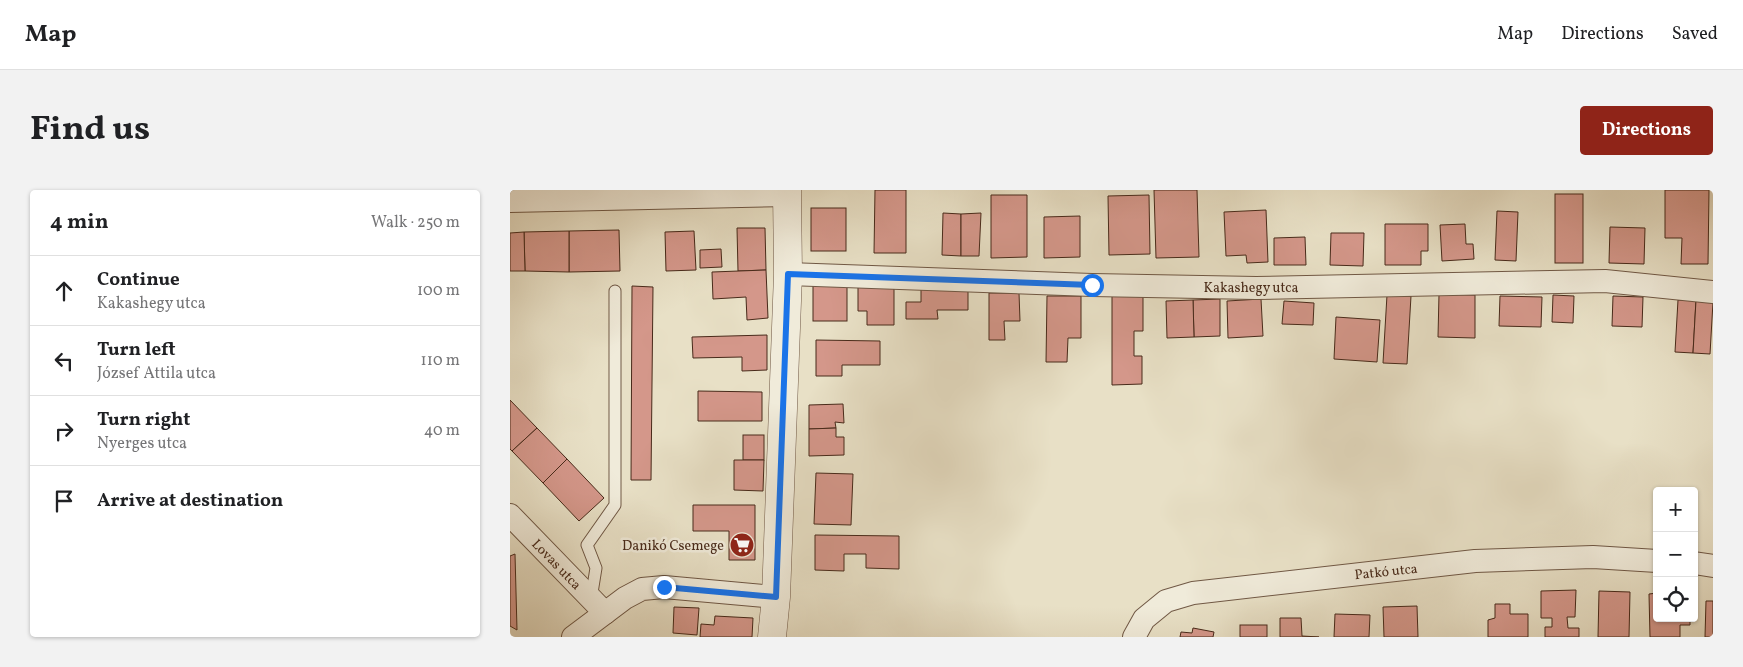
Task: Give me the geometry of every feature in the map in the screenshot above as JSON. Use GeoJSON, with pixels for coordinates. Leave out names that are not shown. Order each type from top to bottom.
{"type":"FeatureCollection","features":[{"type":"Feature","properties":{"kind":"street"},"geometry":{"type":"LineString","coordinates":[[510,201],[787,193],[788,274],[776,597],[772,637]]}},
{"type":"Feature","properties":{"kind":"street","name":"Kakashegy utca"},"geometry":{"type":"LineString","coordinates":[[788,274],[1256,288],[1605,282],[1713,292]]}},
{"type":"Feature","properties":{"kind":"street","name":"Lovas utca"},"geometry":{"type":"LineString","coordinates":[[510,515],[598,606]]}},
{"type":"Feature","properties":{"kind":"street","name":"Patkó utca"},"geometry":{"type":"LineString","coordinates":[[1134,637],[1144,619],[1166,602],[1193,593],[1475,561],[1593,557],[1653,561]]}},
{"type":"Feature","properties":{"kind":"street"},"geometry":{"type":"LineString","coordinates":[[1698,564],[1713,566]]}},
{"type":"Feature","properties":{"kind":"street"},"geometry":{"type":"LineString","coordinates":[[573,637],[598,606],[625,598],[642,590],[664,587],[776,597]]}},
{"type":"Feature","properties":{"kind":"lane"},"geometry":{"type":"LineString","coordinates":[[598,606],[596,568],[587,545],[615,505],[614,291]]}},
{"type":"Feature","properties":{"kind":"building"},"geometry":{"type":"Polygon","coordinates":[[[875,190],[906,190],[906,253],[874,253],[875,190]]]}},
{"type":"Feature","properties":{"kind":"building"},"geometry":{"type":"Polygon","coordinates":[[[1154,190],[1197,190],[1199,257],[1156,258],[1154,190]]]}},
{"type":"Feature","properties":{"kind":"building"},"geometry":{"type":"Polygon","coordinates":[[[1665,190],[1709,190],[1708,264],[1681,264],[1682,238],[1665,238],[1665,190]]]}},
{"type":"Feature","properties":{"kind":"building"},"geometry":{"type":"Polygon","coordinates":[[[1555,194],[1583,194],[1583,263],[1555,263],[1555,194]]]}},
{"type":"Feature","properties":{"kind":"building"},"geometry":{"type":"Polygon","coordinates":[[[991,195],[1027,195],[1027,257],[991,258],[991,195]]]}},
{"type":"Feature","properties":{"kind":"building"},"geometry":{"type":"Polygon","coordinates":[[[1149,195],[1150,254],[1109,255],[1108,196],[1149,195]]]}},
{"type":"Feature","properties":{"kind":"building"},"geometry":{"type":"Polygon","coordinates":[[[811,208],[846,208],[846,251],[811,251],[811,208]]]}},
{"type":"Feature","properties":{"kind":"building"},"geometry":{"type":"Polygon","coordinates":[[[1266,210],[1268,262],[1247,263],[1246,255],[1226,256],[1224,212],[1266,210]]]}},
{"type":"Feature","properties":{"kind":"building"},"geometry":{"type":"Polygon","coordinates":[[[1497,211],[1518,212],[1516,261],[1495,260],[1497,211]]]}},
{"type":"Feature","properties":{"kind":"building"},"geometry":{"type":"Polygon","coordinates":[[[943,213],[961,214],[961,256],[942,255],[943,213]]]}},
{"type":"Feature","properties":{"kind":"building"},"geometry":{"type":"Polygon","coordinates":[[[981,213],[979,256],[961,256],[961,214],[981,213]]]}},
{"type":"Feature","properties":{"kind":"building"},"geometry":{"type":"Polygon","coordinates":[[[1080,216],[1080,257],[1044,258],[1044,217],[1080,216]]]}},
{"type":"Feature","properties":{"kind":"building"},"geometry":{"type":"Polygon","coordinates":[[[1385,224],[1428,224],[1428,251],[1421,251],[1421,265],[1385,265],[1385,224]]]}},
{"type":"Feature","properties":{"kind":"building"},"geometry":{"type":"Polygon","coordinates":[[[1465,224],[1466,244],[1473,244],[1474,259],[1442,261],[1440,225],[1465,224]]]}},
{"type":"Feature","properties":{"kind":"building"},"geometry":{"type":"Polygon","coordinates":[[[1610,227],[1645,228],[1644,264],[1609,263],[1610,227]]]}},
{"type":"Feature","properties":{"kind":"building"},"geometry":{"type":"Polygon","coordinates":[[[737,228],[765,228],[766,270],[738,271],[737,228]]]}},
{"type":"Feature","properties":{"kind":"building"},"geometry":{"type":"Polygon","coordinates":[[[619,230],[620,271],[569,272],[569,231],[619,230]]]}},
{"type":"Feature","properties":{"kind":"building"},"geometry":{"type":"Polygon","coordinates":[[[569,231],[569,272],[525,271],[524,232],[569,231]]]}},
{"type":"Feature","properties":{"kind":"building"},"geometry":{"type":"Polygon","coordinates":[[[694,231],[696,270],[666,271],[665,232],[694,231]]]}},
{"type":"Feature","properties":{"kind":"building"},"geometry":{"type":"Polygon","coordinates":[[[524,232],[525,271],[510,271],[510,233],[524,232]]]}},
{"type":"Feature","properties":{"kind":"building"},"geometry":{"type":"Polygon","coordinates":[[[1331,233],[1364,233],[1363,266],[1330,265],[1331,233]]]}},
{"type":"Feature","properties":{"kind":"building"},"geometry":{"type":"Polygon","coordinates":[[[1305,237],[1306,265],[1274,265],[1274,238],[1305,237]]]}},
{"type":"Feature","properties":{"kind":"building"},"geometry":{"type":"Polygon","coordinates":[[[721,249],[722,267],[700,268],[700,250],[721,249]]]}},
{"type":"Feature","properties":{"kind":"building"},"geometry":{"type":"Polygon","coordinates":[[[766,270],[768,318],[747,320],[746,297],[713,299],[712,272],[766,270]]]}},
{"type":"Feature","properties":{"kind":"building"},"geometry":{"type":"Polygon","coordinates":[[[813,285],[847,285],[847,321],[813,321],[813,285]]]}},
{"type":"Feature","properties":{"kind":"building"},"geometry":{"type":"Polygon","coordinates":[[[632,286],[653,287],[651,480],[631,480],[632,286]]]}},
{"type":"Feature","properties":{"kind":"building"},"geometry":{"type":"Polygon","coordinates":[[[858,287],[894,288],[894,325],[867,325],[867,311],[858,311],[858,287]]]}},
{"type":"Feature","properties":{"kind":"building"},"geometry":{"type":"Polygon","coordinates":[[[921,287],[968,287],[968,310],[937,310],[938,319],[906,319],[906,302],[921,302],[921,287]]]}},
{"type":"Feature","properties":{"kind":"building"},"geometry":{"type":"Polygon","coordinates":[[[989,293],[1019,293],[1020,321],[1004,321],[1005,340],[989,340],[989,293]]]}},
{"type":"Feature","properties":{"kind":"building"},"geometry":{"type":"Polygon","coordinates":[[[1439,294],[1475,295],[1475,338],[1438,337],[1439,294]]]}},
{"type":"Feature","properties":{"kind":"building"},"geometry":{"type":"Polygon","coordinates":[[[1387,295],[1411,296],[1407,364],[1383,363],[1387,295]]]}},
{"type":"Feature","properties":{"kind":"building"},"geometry":{"type":"Polygon","coordinates":[[[1553,295],[1574,296],[1573,323],[1552,322],[1553,295]]]}},
{"type":"Feature","properties":{"kind":"building"},"geometry":{"type":"Polygon","coordinates":[[[1047,296],[1081,296],[1081,338],[1068,338],[1067,362],[1046,362],[1047,296]]]}},
{"type":"Feature","properties":{"kind":"building"},"geometry":{"type":"Polygon","coordinates":[[[1112,296],[1143,296],[1143,331],[1134,331],[1134,356],[1142,356],[1142,384],[1112,385],[1112,296]]]}},
{"type":"Feature","properties":{"kind":"building"},"geometry":{"type":"Polygon","coordinates":[[[1500,296],[1542,297],[1541,327],[1499,326],[1500,296]]]}},
{"type":"Feature","properties":{"kind":"building"},"geometry":{"type":"Polygon","coordinates":[[[1613,296],[1643,297],[1642,327],[1612,326],[1613,296]]]}},
{"type":"Feature","properties":{"kind":"building"},"geometry":{"type":"Polygon","coordinates":[[[1220,299],[1220,336],[1194,337],[1193,300],[1220,299]]]}},
{"type":"Feature","properties":{"kind":"building"},"geometry":{"type":"Polygon","coordinates":[[[1261,299],[1263,336],[1228,338],[1227,301],[1261,299]]]}},
{"type":"Feature","properties":{"kind":"building"},"geometry":{"type":"Polygon","coordinates":[[[1193,300],[1194,337],[1167,338],[1166,301],[1193,300]]]}},
{"type":"Feature","properties":{"kind":"building"},"geometry":{"type":"Polygon","coordinates":[[[1678,300],[1696,300],[1693,353],[1675,352],[1678,300]]]}},
{"type":"Feature","properties":{"kind":"building"},"geometry":{"type":"Polygon","coordinates":[[[1696,300],[1713,302],[1710,354],[1693,353],[1696,300]]]}},
{"type":"Feature","properties":{"kind":"building"},"geometry":{"type":"Polygon","coordinates":[[[1284,301],[1314,303],[1313,325],[1282,324],[1284,301]]]}},
{"type":"Feature","properties":{"kind":"building"},"geometry":{"type":"Polygon","coordinates":[[[1336,317],[1380,320],[1377,362],[1334,359],[1336,317]]]}},
{"type":"Feature","properties":{"kind":"building"},"geometry":{"type":"Polygon","coordinates":[[[767,335],[767,370],[742,371],[742,357],[693,358],[692,337],[767,335]]]}},
{"type":"Feature","properties":{"kind":"building"},"geometry":{"type":"Polygon","coordinates":[[[816,340],[880,341],[880,365],[842,365],[842,376],[816,376],[816,340]]]}},
{"type":"Feature","properties":{"kind":"building"},"geometry":{"type":"Polygon","coordinates":[[[698,391],[762,392],[762,421],[698,421],[698,391]]]}},
{"type":"Feature","properties":{"kind":"building"},"geometry":{"type":"Polygon","coordinates":[[[510,400],[537,428],[512,451],[510,449],[510,400]]]}},
{"type":"Feature","properties":{"kind":"building"},"geometry":{"type":"Polygon","coordinates":[[[843,404],[844,423],[835,422],[836,428],[809,429],[809,405],[843,404]]]}},
{"type":"Feature","properties":{"kind":"building"},"geometry":{"type":"Polygon","coordinates":[[[537,428],[567,459],[543,483],[512,451],[537,428]]]}},
{"type":"Feature","properties":{"kind":"building"},"geometry":{"type":"Polygon","coordinates":[[[836,428],[836,437],[844,437],[844,455],[809,456],[809,429],[836,428]]]}},
{"type":"Feature","properties":{"kind":"building"},"geometry":{"type":"Polygon","coordinates":[[[743,435],[764,435],[764,460],[743,460],[743,435]]]}},
{"type":"Feature","properties":{"kind":"building"},"geometry":{"type":"Polygon","coordinates":[[[567,459],[604,498],[579,521],[543,483],[567,459]]]}},
{"type":"Feature","properties":{"kind":"building"},"geometry":{"type":"Polygon","coordinates":[[[734,460],[764,460],[763,491],[734,490],[734,460]]]}},
{"type":"Feature","properties":{"kind":"building"},"geometry":{"type":"Polygon","coordinates":[[[816,473],[853,474],[851,525],[814,524],[816,473]]]}},
{"type":"Feature","properties":{"kind":"building","name":"Danikó Csemege"},"geometry":{"type":"Polygon","coordinates":[[[693,505],[755,505],[755,560],[729,560],[729,531],[693,531],[693,505]]]}},
{"type":"Feature","properties":{"kind":"building"},"geometry":{"type":"Polygon","coordinates":[[[815,535],[899,536],[899,569],[866,568],[866,554],[844,554],[844,571],[815,570],[815,535]]]}},
{"type":"Feature","properties":{"kind":"building"},"geometry":{"type":"Polygon","coordinates":[[[515,554],[517,630],[510,626],[510,556],[515,554]]]}},
{"type":"Feature","properties":{"kind":"building"},"geometry":{"type":"Polygon","coordinates":[[[1576,590],[1575,617],[1567,617],[1568,628],[1579,628],[1579,637],[1545,637],[1545,627],[1552,627],[1552,618],[1541,618],[1541,591],[1576,590]]]}},
{"type":"Feature","properties":{"kind":"building"},"geometry":{"type":"Polygon","coordinates":[[[1599,591],[1630,592],[1629,637],[1598,637],[1599,591]]]}},
{"type":"Feature","properties":{"kind":"building"},"geometry":{"type":"Polygon","coordinates":[[[1649,594],[1653,594],[1653,622],[1690,622],[1690,625],[1680,625],[1680,637],[1650,637],[1649,594]]]}},
{"type":"Feature","properties":{"kind":"building"},"geometry":{"type":"Polygon","coordinates":[[[1706,601],[1713,601],[1713,637],[1705,637],[1706,601]]]}},
{"type":"Feature","properties":{"kind":"building"},"geometry":{"type":"Polygon","coordinates":[[[1495,604],[1510,604],[1510,614],[1528,614],[1528,637],[1488,637],[1488,620],[1495,618],[1495,604]]]}},
{"type":"Feature","properties":{"kind":"building"},"geometry":{"type":"Polygon","coordinates":[[[1417,606],[1418,637],[1384,637],[1383,607],[1417,606]]]}},
{"type":"Feature","properties":{"kind":"building"},"geometry":{"type":"Polygon","coordinates":[[[674,607],[699,608],[697,635],[673,633],[674,607]]]}},
{"type":"Feature","properties":{"kind":"building"},"geometry":{"type":"Polygon","coordinates":[[[1335,614],[1370,615],[1369,637],[1334,637],[1335,614]]]}},
{"type":"Feature","properties":{"kind":"building"},"geometry":{"type":"Polygon","coordinates":[[[715,616],[753,618],[752,637],[700,637],[701,624],[714,625],[715,616]]]}},
{"type":"Feature","properties":{"kind":"building"},"geometry":{"type":"Polygon","coordinates":[[[1280,618],[1301,618],[1302,636],[1319,637],[1280,637],[1280,618]]]}},
{"type":"Feature","properties":{"kind":"building"},"geometry":{"type":"Polygon","coordinates":[[[1240,625],[1267,625],[1267,637],[1240,637],[1240,625]]]}},
{"type":"Feature","properties":{"kind":"building"},"geometry":{"type":"Polygon","coordinates":[[[1193,628],[1214,632],[1213,637],[1180,637],[1181,632],[1192,633],[1193,628]]]}},
{"type":"Feature","properties":{"kind":"place","name":"Danikó Csemege"},"geometry":{"type":"Point","coordinates":[742,545]}},
{"type":"Feature","properties":{"kind":"route"},"geometry":{"type":"LineString","coordinates":[[664,587],[776,597],[788,274],[1092,285]]}}]}
